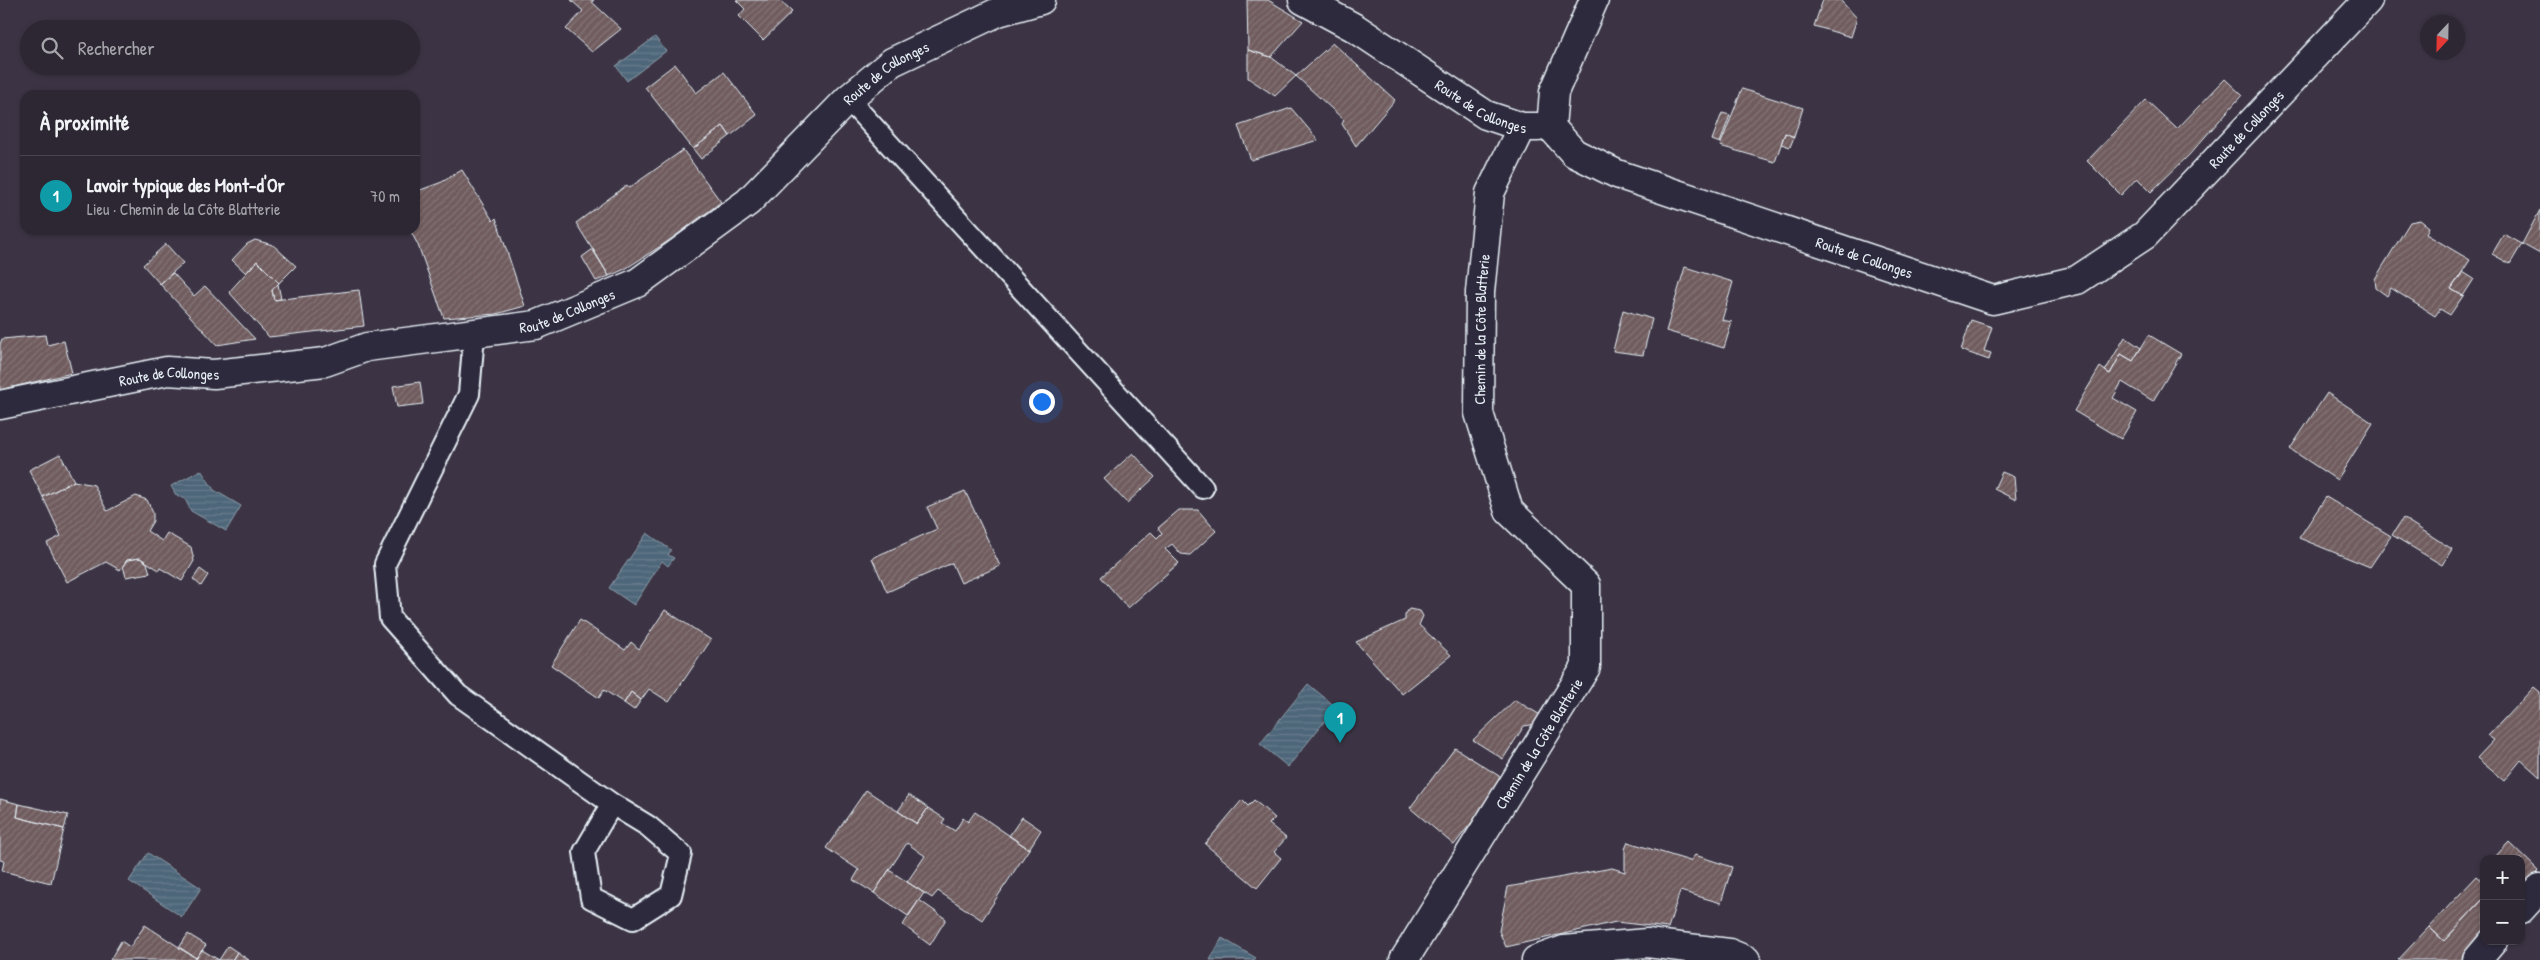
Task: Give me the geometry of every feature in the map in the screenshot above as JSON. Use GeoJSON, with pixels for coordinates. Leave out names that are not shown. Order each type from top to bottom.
{"type":"FeatureCollection","features":[{"type":"Feature","properties":{"kind":"street","name":"Route de Collonges"},"geometry":{"type":"LineString","coordinates":[[0,405],[167,371],[214,374],[316,363],[367,347],[474,335],[536,325],[637,283],[748,202],[848,98],[892,62],[998,12],[1041,0]]}},
{"type":"Feature","properties":{"kind":"street","name":"Route de Collonges"},"geometry":{"type":"LineString","coordinates":[[1303,0],[1356,28],[1486,115],[1522,127],[1551,127],[1574,153],[1617,174],[1993,300],[2077,280],[2145,235],[2368,0]]}},
{"type":"Feature","properties":{"kind":"street"},"geometry":{"type":"LineString","coordinates":[[1551,127],[1554,92],[1594,0]]}},
{"type":"Feature","properties":{"kind":"street","name":"Chemin de la Côte Blatterie"},"geometry":{"type":"LineString","coordinates":[[1404,960],[1586,667],[1586,585],[1509,511],[1479,413],[1480,292],[1490,193],[1522,127]]}},
{"type":"Feature","properties":{"kind":"street"},"geometry":{"type":"LineString","coordinates":[[2525,905],[2540,888]]}},
{"type":"Feature","properties":{"kind":"street"},"geometry":{"type":"LineString","coordinates":[[2477,960],[2490,945]]}},
{"type":"Feature","properties":{"kind":"street"},"geometry":{"type":"LineString","coordinates":[[1536,960],[1564,950],[1593,954],[1645,952],[1729,954],[1746,960]]}},
{"type":"Feature","properties":{"kind":"lane"},"geometry":{"type":"LineString","coordinates":[[848,98],[1203,488]]}},
{"type":"Feature","properties":{"kind":"lane"},"geometry":{"type":"LineString","coordinates":[[474,335],[469,394],[385,564],[390,618],[458,695],[612,804],[648,826],[682,854],[670,895],[633,919],[591,898],[584,852],[612,804]]}},
{"type":"Feature","properties":{"kind":"water"},"geometry":{"type":"Polygon","coordinates":[[[655,37],[666,51],[627,81],[616,66],[655,37]]]}},
{"type":"Feature","properties":{"kind":"water"},"geometry":{"type":"Polygon","coordinates":[[[201,470],[214,490],[241,506],[226,531],[191,511],[185,499],[176,495],[171,486],[201,470]]]}},
{"type":"Feature","properties":{"kind":"water"},"geometry":{"type":"Polygon","coordinates":[[[647,533],[671,550],[668,555],[674,558],[668,566],[662,561],[634,605],[609,588],[647,533]]]}},
{"type":"Feature","properties":{"kind":"water"},"geometry":{"type":"Polygon","coordinates":[[[1308,684],[1336,707],[1288,767],[1260,744],[1308,684]]]}},
{"type":"Feature","properties":{"kind":"water"},"geometry":{"type":"Polygon","coordinates":[[[148,853],[201,888],[182,917],[129,881],[148,853]]]}},
{"type":"Feature","properties":{"kind":"water"},"geometry":{"type":"Polygon","coordinates":[[[1222,938],[1256,958],[1254,960],[1210,960],[1222,938]]]}},
{"type":"Feature","properties":{"kind":"building"},"geometry":{"type":"Polygon","coordinates":[[[571,0],[594,0],[592,2],[621,29],[592,52],[566,29],[583,11],[571,0]]]}},
{"type":"Feature","properties":{"kind":"building"},"geometry":{"type":"Polygon","coordinates":[[[736,0],[779,0],[792,12],[763,40],[739,16],[745,9],[736,0]]]}},
{"type":"Feature","properties":{"kind":"building"},"geometry":{"type":"Polygon","coordinates":[[[1247,0],[1268,0],[1303,21],[1271,57],[1248,50],[1247,0]]]}},
{"type":"Feature","properties":{"kind":"building"},"geometry":{"type":"Polygon","coordinates":[[[1823,0],[1840,0],[1857,18],[1851,37],[1814,26],[1823,0]]]}},
{"type":"Feature","properties":{"kind":"building"},"geometry":{"type":"Polygon","coordinates":[[[1333,43],[1395,100],[1356,146],[1342,124],[1344,120],[1296,76],[1333,43]]]}},
{"type":"Feature","properties":{"kind":"building"},"geometry":{"type":"Polygon","coordinates":[[[1248,50],[1271,57],[1296,76],[1275,96],[1248,78],[1248,50]]]}},
{"type":"Feature","properties":{"kind":"building"},"geometry":{"type":"Polygon","coordinates":[[[675,64],[696,93],[724,72],[757,115],[730,136],[723,126],[693,149],[645,87],[675,64]]]}},
{"type":"Feature","properties":{"kind":"building"},"geometry":{"type":"Polygon","coordinates":[[[2225,79],[2242,95],[2189,155],[2151,192],[2137,178],[2121,195],[2087,161],[2146,100],[2177,129],[2225,79]]]}},
{"type":"Feature","properties":{"kind":"building"},"geometry":{"type":"Polygon","coordinates":[[[1742,89],[1803,108],[1794,137],[1785,133],[1775,162],[1720,146],[1742,89]]]}},
{"type":"Feature","properties":{"kind":"building"},"geometry":{"type":"Polygon","coordinates":[[[1291,108],[1318,140],[1251,160],[1238,126],[1291,108]]]}},
{"type":"Feature","properties":{"kind":"building"},"geometry":{"type":"Polygon","coordinates":[[[1722,113],[1730,115],[1720,143],[1712,140],[1722,113]]]}},
{"type":"Feature","properties":{"kind":"building"},"geometry":{"type":"Polygon","coordinates":[[[723,126],[730,136],[701,159],[693,149],[723,126]]]}},
{"type":"Feature","properties":{"kind":"building"},"geometry":{"type":"Polygon","coordinates":[[[1785,133],[1794,137],[1790,147],[1781,144],[1785,133]]]}},
{"type":"Feature","properties":{"kind":"building"},"geometry":{"type":"Polygon","coordinates":[[[683,150],[721,202],[667,242],[625,269],[609,276],[576,223],[627,185],[629,188],[683,150]]]}},
{"type":"Feature","properties":{"kind":"building"},"geometry":{"type":"Polygon","coordinates":[[[462,170],[493,221],[496,218],[525,306],[496,314],[444,318],[413,235],[420,235],[420,190],[442,182],[462,170]]]}},
{"type":"Feature","properties":{"kind":"building"},"geometry":{"type":"Polygon","coordinates":[[[2540,210],[2540,254],[2522,244],[2540,210]]]}},
{"type":"Feature","properties":{"kind":"building"},"geometry":{"type":"Polygon","coordinates":[[[2420,220],[2429,227],[2426,234],[2470,260],[2451,289],[2463,296],[2450,315],[2440,309],[2435,316],[2391,288],[2387,296],[2376,288],[2375,279],[2410,222],[2420,220]]]}},
{"type":"Feature","properties":{"kind":"building"},"geometry":{"type":"Polygon","coordinates":[[[2504,234],[2522,244],[2510,264],[2492,254],[2504,234]]]}},
{"type":"Feature","properties":{"kind":"building"},"geometry":{"type":"Polygon","coordinates":[[[255,240],[273,245],[296,266],[279,283],[257,261],[246,273],[232,260],[247,244],[255,240]]]}},
{"type":"Feature","properties":{"kind":"building"},"geometry":{"type":"Polygon","coordinates":[[[166,244],[183,263],[160,284],[143,265],[166,244]]]}},
{"type":"Feature","properties":{"kind":"building"},"geometry":{"type":"Polygon","coordinates":[[[593,249],[609,276],[596,281],[582,257],[593,249]]]}},
{"type":"Feature","properties":{"kind":"building"},"geometry":{"type":"Polygon","coordinates":[[[257,261],[279,283],[272,290],[274,300],[359,290],[364,326],[269,337],[229,292],[257,261]]]}},
{"type":"Feature","properties":{"kind":"building"},"geometry":{"type":"Polygon","coordinates":[[[1685,267],[1733,282],[1722,320],[1732,322],[1724,348],[1666,331],[1685,267]]]}},
{"type":"Feature","properties":{"kind":"building"},"geometry":{"type":"Polygon","coordinates":[[[2463,272],[2474,279],[2463,296],[2451,289],[2463,272]]]}},
{"type":"Feature","properties":{"kind":"building"},"geometry":{"type":"Polygon","coordinates":[[[173,273],[194,296],[205,286],[255,339],[217,345],[160,284],[173,273]]]}},
{"type":"Feature","properties":{"kind":"building"},"geometry":{"type":"Polygon","coordinates":[[[278,284],[281,299],[274,300],[272,290],[278,284]]]}},
{"type":"Feature","properties":{"kind":"building"},"geometry":{"type":"Polygon","coordinates":[[[1623,310],[1652,319],[1643,355],[1613,351],[1623,310]]]}},
{"type":"Feature","properties":{"kind":"building"},"geometry":{"type":"Polygon","coordinates":[[[1971,320],[1992,327],[1984,351],[1991,353],[1989,360],[1961,350],[1971,320]]]}},
{"type":"Feature","properties":{"kind":"building"},"geometry":{"type":"Polygon","coordinates":[[[45,335],[47,345],[64,341],[72,373],[0,390],[0,344],[2,339],[45,335]]]}},
{"type":"Feature","properties":{"kind":"building"},"geometry":{"type":"Polygon","coordinates":[[[2149,335],[2181,354],[2153,401],[2122,382],[2113,398],[2137,412],[2121,439],[2074,411],[2100,367],[2110,374],[2121,354],[2133,361],[2149,335]]]}},
{"type":"Feature","properties":{"kind":"building"},"geometry":{"type":"Polygon","coordinates":[[[2125,337],[2141,348],[2133,361],[2121,354],[2110,374],[2105,371],[2125,337]]]}},
{"type":"Feature","properties":{"kind":"building"},"geometry":{"type":"Polygon","coordinates":[[[420,382],[423,404],[397,407],[393,386],[420,382]]]}},
{"type":"Feature","properties":{"kind":"building"},"geometry":{"type":"Polygon","coordinates":[[[2327,393],[2373,423],[2337,480],[2290,449],[2327,393]]]}},
{"type":"Feature","properties":{"kind":"building"},"geometry":{"type":"Polygon","coordinates":[[[1133,453],[1155,477],[1127,503],[1104,479],[1133,453]]]}},
{"type":"Feature","properties":{"kind":"building"},"geometry":{"type":"Polygon","coordinates":[[[60,454],[74,481],[43,497],[29,470],[60,454]]]}},
{"type":"Feature","properties":{"kind":"building"},"geometry":{"type":"Polygon","coordinates":[[[2002,472],[2014,477],[2016,500],[1994,489],[2002,472]]]}},
{"type":"Feature","properties":{"kind":"building"},"geometry":{"type":"Polygon","coordinates":[[[74,481],[94,485],[107,511],[136,496],[147,500],[153,513],[153,521],[147,531],[162,541],[167,533],[191,547],[194,561],[182,581],[140,558],[127,560],[120,570],[106,562],[67,582],[47,543],[61,536],[43,497],[74,481]]]}},
{"type":"Feature","properties":{"kind":"building"},"geometry":{"type":"Polygon","coordinates":[[[965,491],[1000,566],[961,583],[952,563],[887,592],[872,558],[937,529],[927,507],[965,491]]]}},
{"type":"Feature","properties":{"kind":"building"},"geometry":{"type":"Polygon","coordinates":[[[2326,497],[2391,536],[2370,567],[2299,538],[2326,497]]]}},
{"type":"Feature","properties":{"kind":"building"},"geometry":{"type":"Polygon","coordinates":[[[1179,510],[1198,510],[1216,531],[1190,555],[1181,554],[1172,544],[1165,549],[1179,563],[1128,608],[1101,577],[1151,532],[1157,538],[1162,533],[1158,528],[1179,510]]]}},
{"type":"Feature","properties":{"kind":"building"},"geometry":{"type":"Polygon","coordinates":[[[2403,518],[2452,549],[2442,565],[2392,535],[2403,518]]]}},
{"type":"Feature","properties":{"kind":"building"},"geometry":{"type":"Polygon","coordinates":[[[140,558],[147,563],[150,573],[126,577],[123,566],[127,560],[140,558]]]}},
{"type":"Feature","properties":{"kind":"building"},"geometry":{"type":"Polygon","coordinates":[[[200,569],[208,575],[201,586],[193,579],[200,569]]]}},
{"type":"Feature","properties":{"kind":"building"},"geometry":{"type":"Polygon","coordinates":[[[1409,609],[1420,611],[1423,616],[1419,625],[1451,655],[1402,694],[1356,642],[1405,620],[1405,615],[1409,609]]]}},
{"type":"Feature","properties":{"kind":"building"},"geometry":{"type":"Polygon","coordinates":[[[665,610],[711,640],[669,702],[649,689],[641,700],[631,692],[624,703],[604,690],[599,698],[551,665],[580,620],[625,650],[631,642],[639,649],[665,610]]]}},
{"type":"Feature","properties":{"kind":"building"},"geometry":{"type":"Polygon","coordinates":[[[2534,687],[2540,692],[2540,777],[2521,760],[2504,781],[2477,758],[2494,740],[2488,736],[2534,687]]]}},
{"type":"Feature","properties":{"kind":"building"},"geometry":{"type":"Polygon","coordinates":[[[631,692],[641,700],[634,710],[624,703],[631,692]]]}},
{"type":"Feature","properties":{"kind":"building"},"geometry":{"type":"Polygon","coordinates":[[[1515,700],[1542,716],[1537,724],[1524,726],[1503,759],[1473,740],[1515,700]]]}},
{"type":"Feature","properties":{"kind":"building"},"geometry":{"type":"Polygon","coordinates":[[[1455,748],[1499,776],[1500,786],[1454,845],[1410,808],[1455,748]]]}},
{"type":"Feature","properties":{"kind":"building"},"geometry":{"type":"Polygon","coordinates":[[[866,790],[917,824],[928,808],[945,819],[942,823],[955,831],[963,818],[968,822],[975,812],[1029,849],[982,920],[938,891],[932,898],[907,882],[925,856],[907,843],[874,893],[853,880],[859,870],[826,848],[866,790]]]}},
{"type":"Feature","properties":{"kind":"building"},"geometry":{"type":"Polygon","coordinates":[[[909,795],[928,808],[917,824],[898,811],[909,795]]]}},
{"type":"Feature","properties":{"kind":"building"},"geometry":{"type":"Polygon","coordinates":[[[0,799],[19,804],[17,817],[64,829],[51,883],[2,871],[4,861],[0,860],[0,799]]]}},
{"type":"Feature","properties":{"kind":"building"},"geometry":{"type":"Polygon","coordinates":[[[1242,800],[1248,806],[1254,800],[1275,818],[1269,824],[1286,838],[1274,852],[1281,858],[1257,888],[1205,844],[1242,800]]]}},
{"type":"Feature","properties":{"kind":"building"},"geometry":{"type":"Polygon","coordinates":[[[19,804],[68,815],[64,829],[17,817],[19,804]]]}},
{"type":"Feature","properties":{"kind":"building"},"geometry":{"type":"Polygon","coordinates":[[[1022,817],[1041,830],[1029,849],[1009,836],[1022,817]]]}},
{"type":"Feature","properties":{"kind":"building"},"geometry":{"type":"Polygon","coordinates":[[[1628,842],[1690,861],[1695,855],[1732,867],[1721,903],[1680,891],[1668,928],[1616,922],[1506,947],[1499,931],[1508,887],[1612,868],[1625,872],[1625,849],[1628,842]]]}},
{"type":"Feature","properties":{"kind":"building"},"geometry":{"type":"Polygon","coordinates":[[[2509,842],[2522,855],[2497,855],[2509,842]]]}},
{"type":"Feature","properties":{"kind":"building"},"geometry":{"type":"Polygon","coordinates":[[[2525,857],[2539,871],[2525,887],[2525,857]]]}},
{"type":"Feature","properties":{"kind":"building"},"geometry":{"type":"Polygon","coordinates":[[[889,870],[924,893],[908,916],[874,893],[889,870]]]}},
{"type":"Feature","properties":{"kind":"building"},"geometry":{"type":"Polygon","coordinates":[[[2477,876],[2480,879],[2480,902],[2444,941],[2429,927],[2477,876]]]}},
{"type":"Feature","properties":{"kind":"building"},"geometry":{"type":"Polygon","coordinates":[[[919,900],[946,919],[930,945],[903,925],[919,900]]]}},
{"type":"Feature","properties":{"kind":"building"},"geometry":{"type":"Polygon","coordinates":[[[2480,902],[2480,938],[2460,960],[2398,960],[2429,927],[2444,941],[2480,902]]]}},
{"type":"Feature","properties":{"kind":"building"},"geometry":{"type":"Polygon","coordinates":[[[145,925],[196,958],[202,950],[219,960],[110,960],[121,941],[130,947],[145,925]]]}},
{"type":"Feature","properties":{"kind":"building"},"geometry":{"type":"Polygon","coordinates":[[[188,934],[206,945],[196,958],[179,948],[188,934]]]}},
{"type":"Feature","properties":{"kind":"building"},"geometry":{"type":"Polygon","coordinates":[[[228,946],[237,952],[232,960],[219,960],[228,946]]]}},
{"type":"Feature","properties":{"kind":"building"},"geometry":{"type":"Polygon","coordinates":[[[237,952],[249,960],[232,960],[237,952]]]}},
{"type":"Feature","properties":{"kind":"place","name":"Lavoir typique des Mont-d'Or"},"geometry":{"type":"Point","coordinates":[1340,743]}}]}
